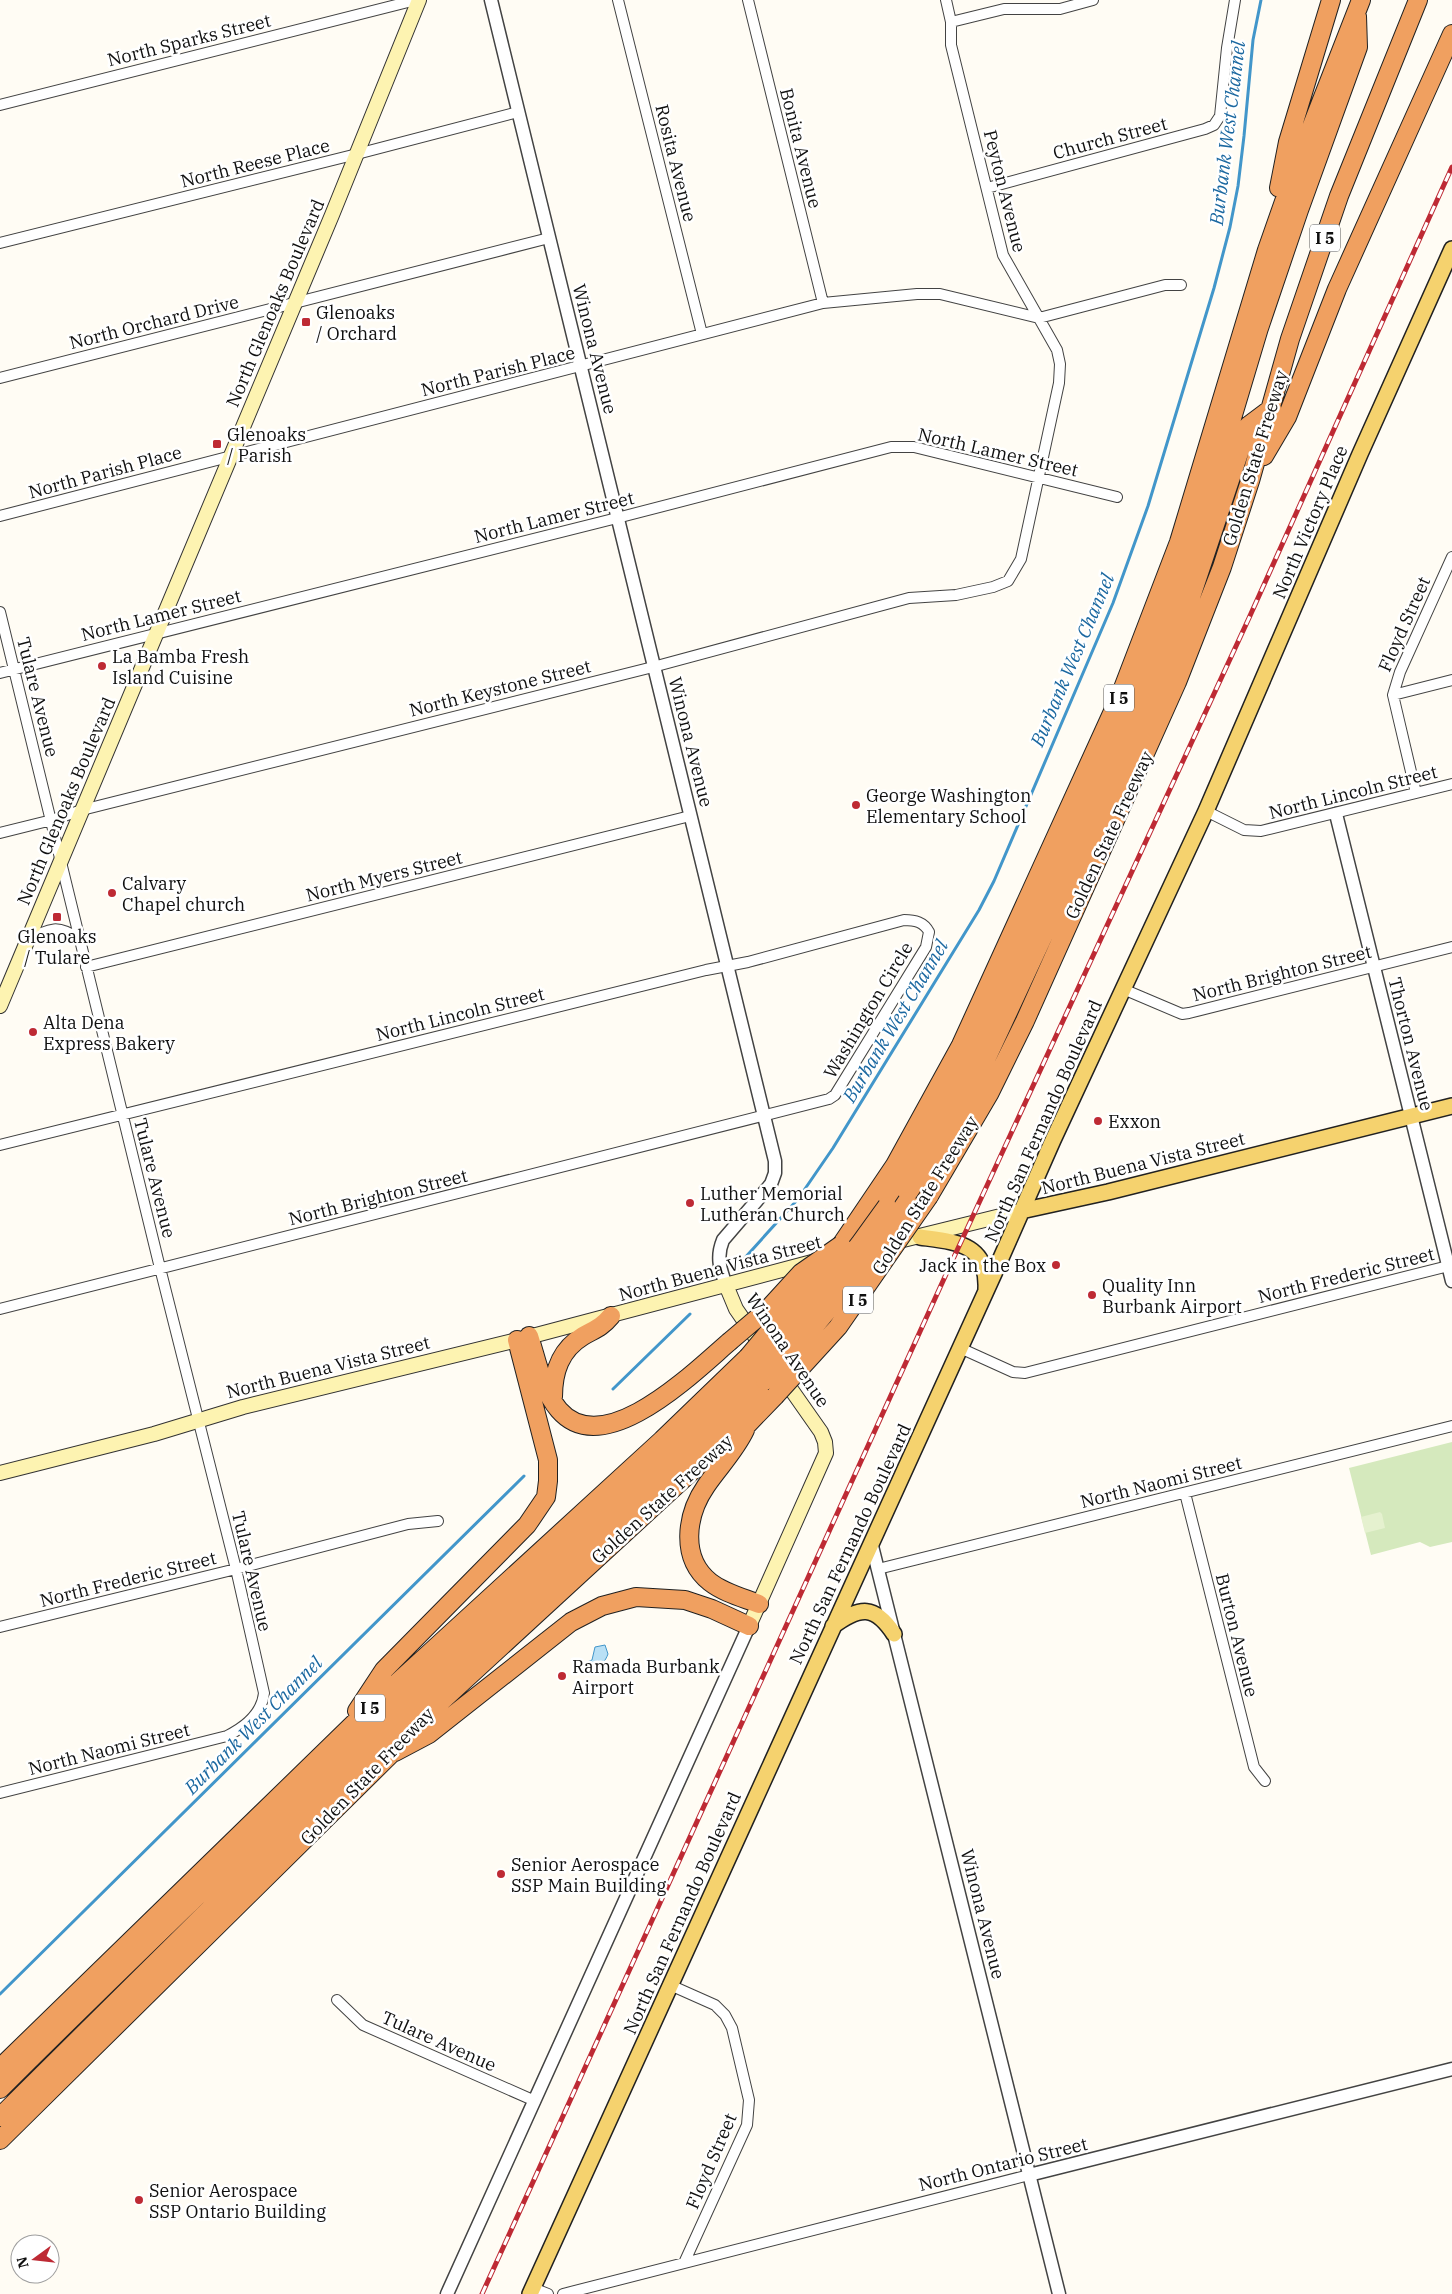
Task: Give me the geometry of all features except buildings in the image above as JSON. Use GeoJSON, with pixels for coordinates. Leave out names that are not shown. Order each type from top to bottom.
{"type":"FeatureCollection","features":[{"type":"Feature","properties":{"kind":"highway"},"geometry":{"type":"LineString","coordinates":[[1267,250],[1288,142],[1332,0]]}},
{"type":"Feature","properties":{"kind":"highway","name":"Golden State Freeway"},"geometry":{"type":"LineString","coordinates":[[0,2140],[390,1755],[408,1732],[722,1443],[747,1425],[838,1327],[929,1196],[989,1094],[1025,1021],[1178,682],[1222,567],[1272,408],[1290,339],[1339,196],[1418,0]]}},
{"type":"Feature","properties":{"kind":"highway"},"geometry":{"type":"LineString","coordinates":[[0,2089],[300,1797],[590,1525],[670,1454],[757,1369],[849,1261],[887,1206],[932,1134],[957,1087],[1095,788],[1157,648],[1195,542],[1259,328],[1280,265],[1358,48],[1359,5]]}},
{"type":"Feature","properties":{"kind":"highway","name":"I 5"},"geometry":{"type":"LineString","coordinates":[[0,2068],[375,1703],[662,1440],[757,1369],[802,1295],[865,1212],[918,1126],[961,1045],[1120,696],[1179,542],[1267,250],[1300,156],[1359,5]]}},
{"type":"Feature","properties":{"kind":"highway"},"geometry":{"type":"LineString","coordinates":[[1250,481],[1287,418],[1337,289],[1452,34]]}},
{"type":"Feature","properties":{"kind":"highway"},"geometry":{"type":"LineString","coordinates":[[0,2117],[375,1745],[716,1432],[757,1369],[796,1349],[830,1309],[927,1172],[976,1081],[1138,732],[1186,612],[1248,426],[1272,408]]}},
{"type":"Feature","properties":{"kind":"highway"},"geometry":{"type":"LineString","coordinates":[[523,1338],[552,1400],[567,1417],[587,1426],[616,1423],[655,1401],[682,1382],[769,1308],[801,1272],[841,1245]]}},
{"type":"Feature","properties":{"kind":"highway"},"geometry":{"type":"LineString","coordinates":[[552,1400],[553,1378],[558,1363],[568,1348],[584,1336],[602,1327],[611,1316]]}},
{"type":"Feature","properties":{"kind":"highway"},"geometry":{"type":"LineString","coordinates":[[337,1740],[384,1670],[528,1525],[546,1496],[548,1460],[523,1338]]}},
{"type":"Feature","properties":{"kind":"highway"},"geometry":{"type":"LineString","coordinates":[[747,1425],[740,1441],[705,1487],[693,1512],[689,1532],[690,1553],[699,1571],[711,1583],[759,1604]]}},
{"type":"Feature","properties":{"kind":"highway"},"geometry":{"type":"LineString","coordinates":[[390,1755],[429,1734],[571,1622],[602,1606],[636,1597],[685,1600],[712,1609],[749,1626]]}},
{"type":"Feature","properties":{"kind":"main road","name":"North Glenoaks Boulevard"},"geometry":{"type":"LineString","coordinates":[[0,1006],[357,154],[418,0]]}},
{"type":"Feature","properties":{"kind":"main road","name":"North Victory Place"},"geometry":{"type":"LineString","coordinates":[[1206,811],[1360,454],[1452,249]]}},
{"type":"Feature","properties":{"kind":"main road","name":"North San Fernando Boulevard"},"geometry":{"type":"LineString","coordinates":[[532,2291],[832,1627],[986,1292],[1021,1211],[1206,811]]}},
{"type":"Feature","properties":{"kind":"main road","name":"North Buena Vista Street"},"geometry":{"type":"LineString","coordinates":[[0,1473],[154,1434],[198,1419],[611,1316],[726,1285],[1452,1106]]}},
{"type":"Feature","properties":{"kind":"main road"},"geometry":{"type":"LineString","coordinates":[[920,1236],[956,1242],[974,1251],[985,1269],[986,1292]]}},
{"type":"Feature","properties":{"kind":"main road","name":"Winona Avenue"},"geometry":{"type":"LineString","coordinates":[[726,1285],[736,1309],[821,1432],[825,1442],[826,1453],[759,1604]]}},
{"type":"Feature","properties":{"kind":"main road"},"geometry":{"type":"LineString","coordinates":[[749,1626],[759,1604]]}},
{"type":"Feature","properties":{"kind":"main road"},"geometry":{"type":"LineString","coordinates":[[832,1627],[849,1616],[865,1611],[880,1615],[894,1634]]}},
{"type":"Feature","properties":{"kind":"street","name":"North Sparks Street"},"geometry":{"type":"LineString","coordinates":[[0,105],[418,0]]}},
{"type":"Feature","properties":{"kind":"street","name":"Winona Avenue"},"geometry":{"type":"LineString","coordinates":[[490,0],[775,1161],[775,1173],[771,1184],[722,1240],[718,1255],[726,1285]]}},
{"type":"Feature","properties":{"kind":"street","name":"Rosita Avenue"},"geometry":{"type":"LineString","coordinates":[[618,0],[702,334]]}},
{"type":"Feature","properties":{"kind":"street","name":"Bonita Avenue"},"geometry":{"type":"LineString","coordinates":[[748,0],[822,303]]}},
{"type":"Feature","properties":{"kind":"street","name":"Peyton Avenue"},"geometry":{"type":"LineString","coordinates":[[946,0],[951,22],[951,45],[1007,264],[1057,350],[1060,364],[1059,384],[1021,559],[1008,581]]}},
{"type":"Feature","properties":{"kind":"street"},"geometry":{"type":"LineString","coordinates":[[951,22],[1004,9],[1060,9],[1093,0]]}},
{"type":"Feature","properties":{"kind":"street","name":"Church Street"},"geometry":{"type":"LineString","coordinates":[[987,188],[1205,130],[1217,122],[1222,100],[1227,48],[1235,0]]}},
{"type":"Feature","properties":{"kind":"street","name":"North Reese Place"},"geometry":{"type":"LineString","coordinates":[[0,243],[518,112]]}},
{"type":"Feature","properties":{"kind":"street","name":"North Orchard Drive"},"geometry":{"type":"LineString","coordinates":[[0,378],[549,238]]}},
{"type":"Feature","properties":{"kind":"street","name":"North Parish Place"},"geometry":{"type":"LineString","coordinates":[[0,516],[822,303],[917,294],[940,294],[1039,318],[1164,285],[1181,285]]}},
{"type":"Feature","properties":{"kind":"street","name":"North Lamer Street"},"geometry":{"type":"LineString","coordinates":[[0,673],[891,447],[914,447],[1117,497]]}},
{"type":"Feature","properties":{"kind":"street","name":"Floyd Street"},"geometry":{"type":"LineString","coordinates":[[1416,793],[1393,695],[1400,672],[1452,557]]}},
{"type":"Feature","properties":{"kind":"street","name":"North Keystone Street"},"geometry":{"type":"LineString","coordinates":[[0,833],[52,820],[82,810],[653,667],[909,598],[956,595],[994,587],[1008,581]]}},
{"type":"Feature","properties":{"kind":"street","name":"Tulare Avenue"},"geometry":{"type":"LineString","coordinates":[[0,612],[160,1268],[236,1569],[264,1693],[263,1704],[258,1712],[238,1730],[227,1736]]}},
{"type":"Feature","properties":{"kind":"street"},"geometry":{"type":"LineString","coordinates":[[1393,695],[1452,680]]}},
{"type":"Feature","properties":{"kind":"street","name":"North Lincoln Street"},"geometry":{"type":"LineString","coordinates":[[1206,811],[1244,830],[1262,831],[1452,784]]}},
{"type":"Feature","properties":{"kind":"street","name":"Thorton Avenue"},"geometry":{"type":"LineString","coordinates":[[1336,814],[1410,1117],[1450,1265],[1452,1281]]}},
{"type":"Feature","properties":{"kind":"street","name":"North Myers Street"},"geometry":{"type":"LineString","coordinates":[[86,967],[690,816]]}},
{"type":"Feature","properties":{"kind":"street","name":"North Lincoln Street"},"geometry":{"type":"LineString","coordinates":[[0,1145],[727,965],[742,963],[904,920],[914,920],[927,928]]}},
{"type":"Feature","properties":{"kind":"street"},"geometry":{"type":"LineString","coordinates":[[29,940],[54,928],[63,929],[79,939]]}},
{"type":"Feature","properties":{"kind":"street","name":"Washington Circle"},"geometry":{"type":"LineString","coordinates":[[763,1116],[829,1099],[835,1094],[926,947],[929,937],[927,928]]}},
{"type":"Feature","properties":{"kind":"street","name":"North Brighton Street"},"geometry":{"type":"LineString","coordinates":[[1123,990],[1182,1014],[1190,1014],[1452,947]]}},
{"type":"Feature","properties":{"kind":"street","name":"North Brighton Street"},"geometry":{"type":"LineString","coordinates":[[0,1309],[763,1116]]}},
{"type":"Feature","properties":{"kind":"street","name":"North Frederic Street"},"geometry":{"type":"LineString","coordinates":[[960,1348],[1013,1372],[1025,1373],[1450,1265]]}},
{"type":"Feature","properties":{"kind":"street","name":"North Naomi Street"},"geometry":{"type":"LineString","coordinates":[[878,1569],[1452,1426]]}},
{"type":"Feature","properties":{"kind":"street","name":"Burton Avenue"},"geometry":{"type":"LineString","coordinates":[[1185,1494],[1254,1767],[1265,1781]]}},
{"type":"Feature","properties":{"kind":"street","name":"North Frederic Street"},"geometry":{"type":"LineString","coordinates":[[0,1627],[236,1569],[408,1524],[438,1521]]}},
{"type":"Feature","properties":{"kind":"street","name":"Winona Avenue"},"geometry":{"type":"LineString","coordinates":[[871,1542],[1059,2294]]}},
{"type":"Feature","properties":{"kind":"street"},"geometry":{"type":"LineString","coordinates":[[447,2294],[749,1626]]}},
{"type":"Feature","properties":{"kind":"street","name":"North Naomi Street"},"geometry":{"type":"LineString","coordinates":[[0,1793],[227,1736]]}},
{"type":"Feature","properties":{"kind":"street","name":"Floyd Street"},"geometry":{"type":"LineString","coordinates":[[670,1985],[715,2005],[725,2015],[732,2028],[749,2100],[747,2125],[684,2263]]}},
{"type":"Feature","properties":{"kind":"street","name":"Tulare Avenue"},"geometry":{"type":"LineString","coordinates":[[337,2000],[363,2025],[534,2101]]}},
{"type":"Feature","properties":{"kind":"street","name":"North Ontario Street"},"geometry":{"type":"LineString","coordinates":[[563,2294],[1452,2069]]}},
{"type":"Feature","properties":{"kind":"street"},"geometry":{"type":"LineString","coordinates":[[532,2291],[548,2294]]}},
{"type":"Feature","properties":{"kind":"green space"},"geometry":{"type":"Polygon","coordinates":[[[1452,1442],[1452,1542],[1430,1547],[1420,1542],[1371,1555],[1349,1468],[1452,1442]]]}},
{"type":"Feature","properties":{"kind":"green space"},"geometry":{"type":"Polygon","coordinates":[[[1380,1512],[1385,1528],[1365,1533],[1361,1517],[1380,1512]]]}},
{"type":"Feature","properties":{"kind":"water"},"geometry":{"type":"Polygon","coordinates":[[[605,1645],[608,1654],[601,1664],[594,1668],[582,1664],[592,1660],[595,1647],[605,1645]]]}},
{"type":"Feature","properties":{"kind":"waterway","name":"Burbank West Channel"},"geometry":{"type":"LineString","coordinates":[[742,1261],[798,1199],[833,1148],[979,910],[994,881],[1113,603],[1148,506],[1214,288],[1230,227],[1238,186],[1253,40],[1261,0]]}},
{"type":"Feature","properties":{"kind":"waterway","name":"Burbank West Channel"},"geometry":{"type":"LineString","coordinates":[[613,1389],[690,1314]]}},
{"type":"Feature","properties":{"kind":"waterway","name":"Burbank West Channel"},"geometry":{"type":"LineString","coordinates":[[0,1994],[524,1476]]}},
{"type":"Feature","properties":{"kind":"railway"},"geometry":{"type":"LineString","coordinates":[[482,2294],[948,1270],[1249,618],[1452,167]]}},
{"type":"Feature","properties":{"kind":"place","name":"Glenoaks / Orchard"},"geometry":{"type":"Point","coordinates":[306,322]}},
{"type":"Feature","properties":{"kind":"place","name":"Glenoaks / Parish"},"geometry":{"type":"Point","coordinates":[217,444]}},
{"type":"Feature","properties":{"kind":"place","name":"La Bamba Fresh Island Cuisine"},"geometry":{"type":"Point","coordinates":[102,666]}},
{"type":"Feature","properties":{"kind":"place","name":"George Washington Elementary School"},"geometry":{"type":"Point","coordinates":[856,805]}},
{"type":"Feature","properties":{"kind":"place","name":"Calvary Chapel church"},"geometry":{"type":"Point","coordinates":[112,893]}},
{"type":"Feature","properties":{"kind":"place","name":"Glenoaks / Tulare"},"geometry":{"type":"Point","coordinates":[57,917]}},
{"type":"Feature","properties":{"kind":"place","name":"Alta Dena Express Bakery"},"geometry":{"type":"Point","coordinates":[33,1032]}},
{"type":"Feature","properties":{"kind":"place","name":"Exxon"},"geometry":{"type":"Point","coordinates":[1098,1121]}},
{"type":"Feature","properties":{"kind":"place","name":"Luther Memorial Lutheran Church"},"geometry":{"type":"Point","coordinates":[690,1203]}},
{"type":"Feature","properties":{"kind":"place","name":"Jack in the Box"},"geometry":{"type":"Point","coordinates":[1056,1265]}},
{"type":"Feature","properties":{"kind":"place","name":"Quality Inn Burbank Airport"},"geometry":{"type":"Point","coordinates":[1092,1295]}},
{"type":"Feature","properties":{"kind":"place","name":"Ramada Burbank Airport"},"geometry":{"type":"Point","coordinates":[562,1676]}},
{"type":"Feature","properties":{"kind":"place","name":"Senior Aerospace SSP Main Building"},"geometry":{"type":"Point","coordinates":[501,1874]}},
{"type":"Feature","properties":{"kind":"place","name":"Senior Aerospace SSP Ontario Building"},"geometry":{"type":"Point","coordinates":[139,2200]}}]}
